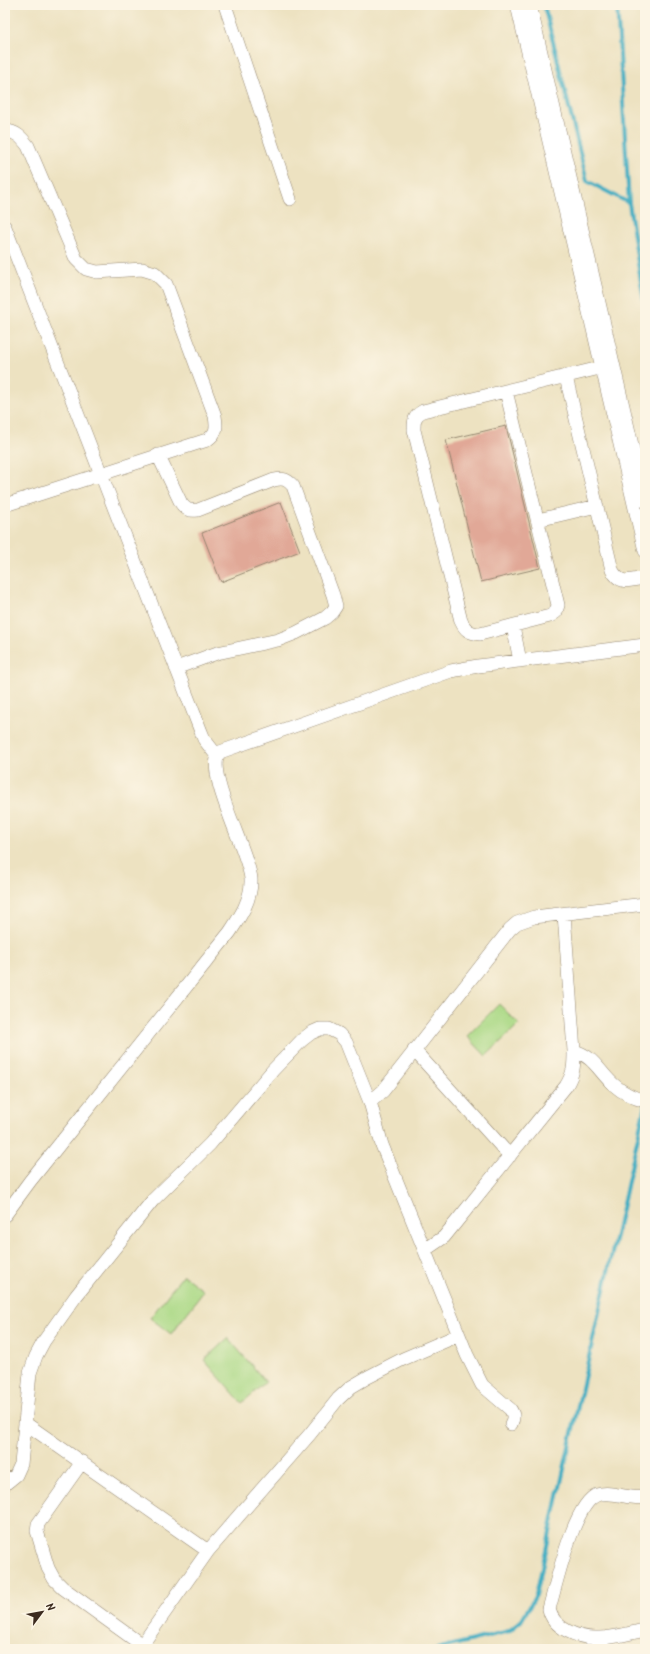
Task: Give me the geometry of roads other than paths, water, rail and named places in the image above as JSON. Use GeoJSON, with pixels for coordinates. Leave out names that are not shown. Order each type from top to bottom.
{"type":"FeatureCollection","features":[{"type":"Feature","properties":{"kind":"street"},"geometry":{"type":"LineString","coordinates":[[225,5],[290,199]]}},
{"type":"Feature","properties":{"kind":"street"},"geometry":{"type":"LineString","coordinates":[[517,5],[607,367],[645,501]]}},
{"type":"Feature","properties":{"kind":"street"},"geometry":{"type":"LineString","coordinates":[[530,5],[645,551]]}},
{"type":"Feature","properties":{"kind":"street"},"geometry":{"type":"LineString","coordinates":[[5,131],[11,131],[16,134],[28,146],[76,259],[86,269],[97,272],[142,269],[155,273],[166,284],[215,416],[217,427],[215,434],[207,440],[5,505]]}},
{"type":"Feature","properties":{"kind":"street"},"geometry":{"type":"LineString","coordinates":[[5,227],[204,739],[217,756]]}},
{"type":"Feature","properties":{"kind":"street"},"geometry":{"type":"LineString","coordinates":[[506,391],[558,605],[556,612],[550,616],[480,634],[470,633],[464,629],[461,621],[420,453],[414,421],[417,414],[424,411],[506,391],[607,367]]}},
{"type":"Feature","properties":{"kind":"street"},"geometry":{"type":"LineString","coordinates":[[566,377],[612,570],[616,578],[623,581],[645,578]]}},
{"type":"Feature","properties":{"kind":"street"},"geometry":{"type":"LineString","coordinates":[[158,456],[181,503],[185,509],[190,511],[198,510],[274,480],[282,478],[289,481],[293,486],[336,606],[325,618],[296,633],[278,640],[217,653],[176,668]]}},
{"type":"Feature","properties":{"kind":"street"},"geometry":{"type":"LineString","coordinates":[[538,520],[597,506]]}},
{"type":"Feature","properties":{"kind":"street"},"geometry":{"type":"LineString","coordinates":[[513,626],[520,661]]}},
{"type":"Feature","properties":{"kind":"street"},"geometry":{"type":"LineString","coordinates":[[5,1215],[30,1181],[230,932],[247,902],[250,889],[249,870],[221,791],[216,771],[215,762],[217,756],[226,750],[451,671],[478,666],[645,645]]}},
{"type":"Feature","properties":{"kind":"street"},"geometry":{"type":"LineString","coordinates":[[370,1102],[383,1091],[510,929],[526,919],[645,904]]}},
{"type":"Feature","properties":{"kind":"street"},"geometry":{"type":"LineString","coordinates":[[425,1250],[444,1236],[566,1086],[572,1075],[574,1051],[564,914]]}},
{"type":"Feature","properties":{"kind":"street"},"geometry":{"type":"LineString","coordinates":[[5,1484],[16,1474],[21,1464],[30,1373],[36,1356],[44,1341],[76,1296],[153,1200],[206,1148],[273,1070],[302,1040],[311,1033],[320,1029],[329,1029],[339,1034],[346,1042],[370,1102],[382,1145],[459,1335],[482,1385],[510,1409],[513,1414],[514,1418],[511,1424]]}},
{"type":"Feature","properties":{"kind":"street"},"geometry":{"type":"LineString","coordinates":[[414,1050],[510,1156]]}},
{"type":"Feature","properties":{"kind":"street"},"geometry":{"type":"LineString","coordinates":[[574,1051],[587,1055],[615,1086],[642,1100]]}},
{"type":"Feature","properties":{"kind":"street"},"geometry":{"type":"LineString","coordinates":[[82,1462],[38,1524],[37,1531],[48,1568],[63,1588],[140,1647],[208,1552],[310,1434],[338,1399],[351,1387],[368,1376],[459,1335]]}},
{"type":"Feature","properties":{"kind":"street"},"geometry":{"type":"LineString","coordinates":[[25,1423],[208,1552]]}},
{"type":"Feature","properties":{"kind":"street"},"geometry":{"type":"LineString","coordinates":[[645,1497],[635,1498],[613,1494],[599,1495],[591,1498],[584,1505],[572,1532],[549,1609],[551,1617],[558,1625],[573,1633],[594,1639],[645,1630]]}},
{"type":"Feature","properties":{"kind":"waterway"},"geometry":{"type":"LineString","coordinates":[[544,5],[587,181],[629,203]]}},
{"type":"Feature","properties":{"kind":"waterway"},"geometry":{"type":"LineString","coordinates":[[617,5],[629,203],[645,309]]}},
{"type":"Feature","properties":{"kind":"waterway"},"geometry":{"type":"LineString","coordinates":[[437,1649],[509,1631],[521,1621],[536,1595],[645,1105]]}}]}
